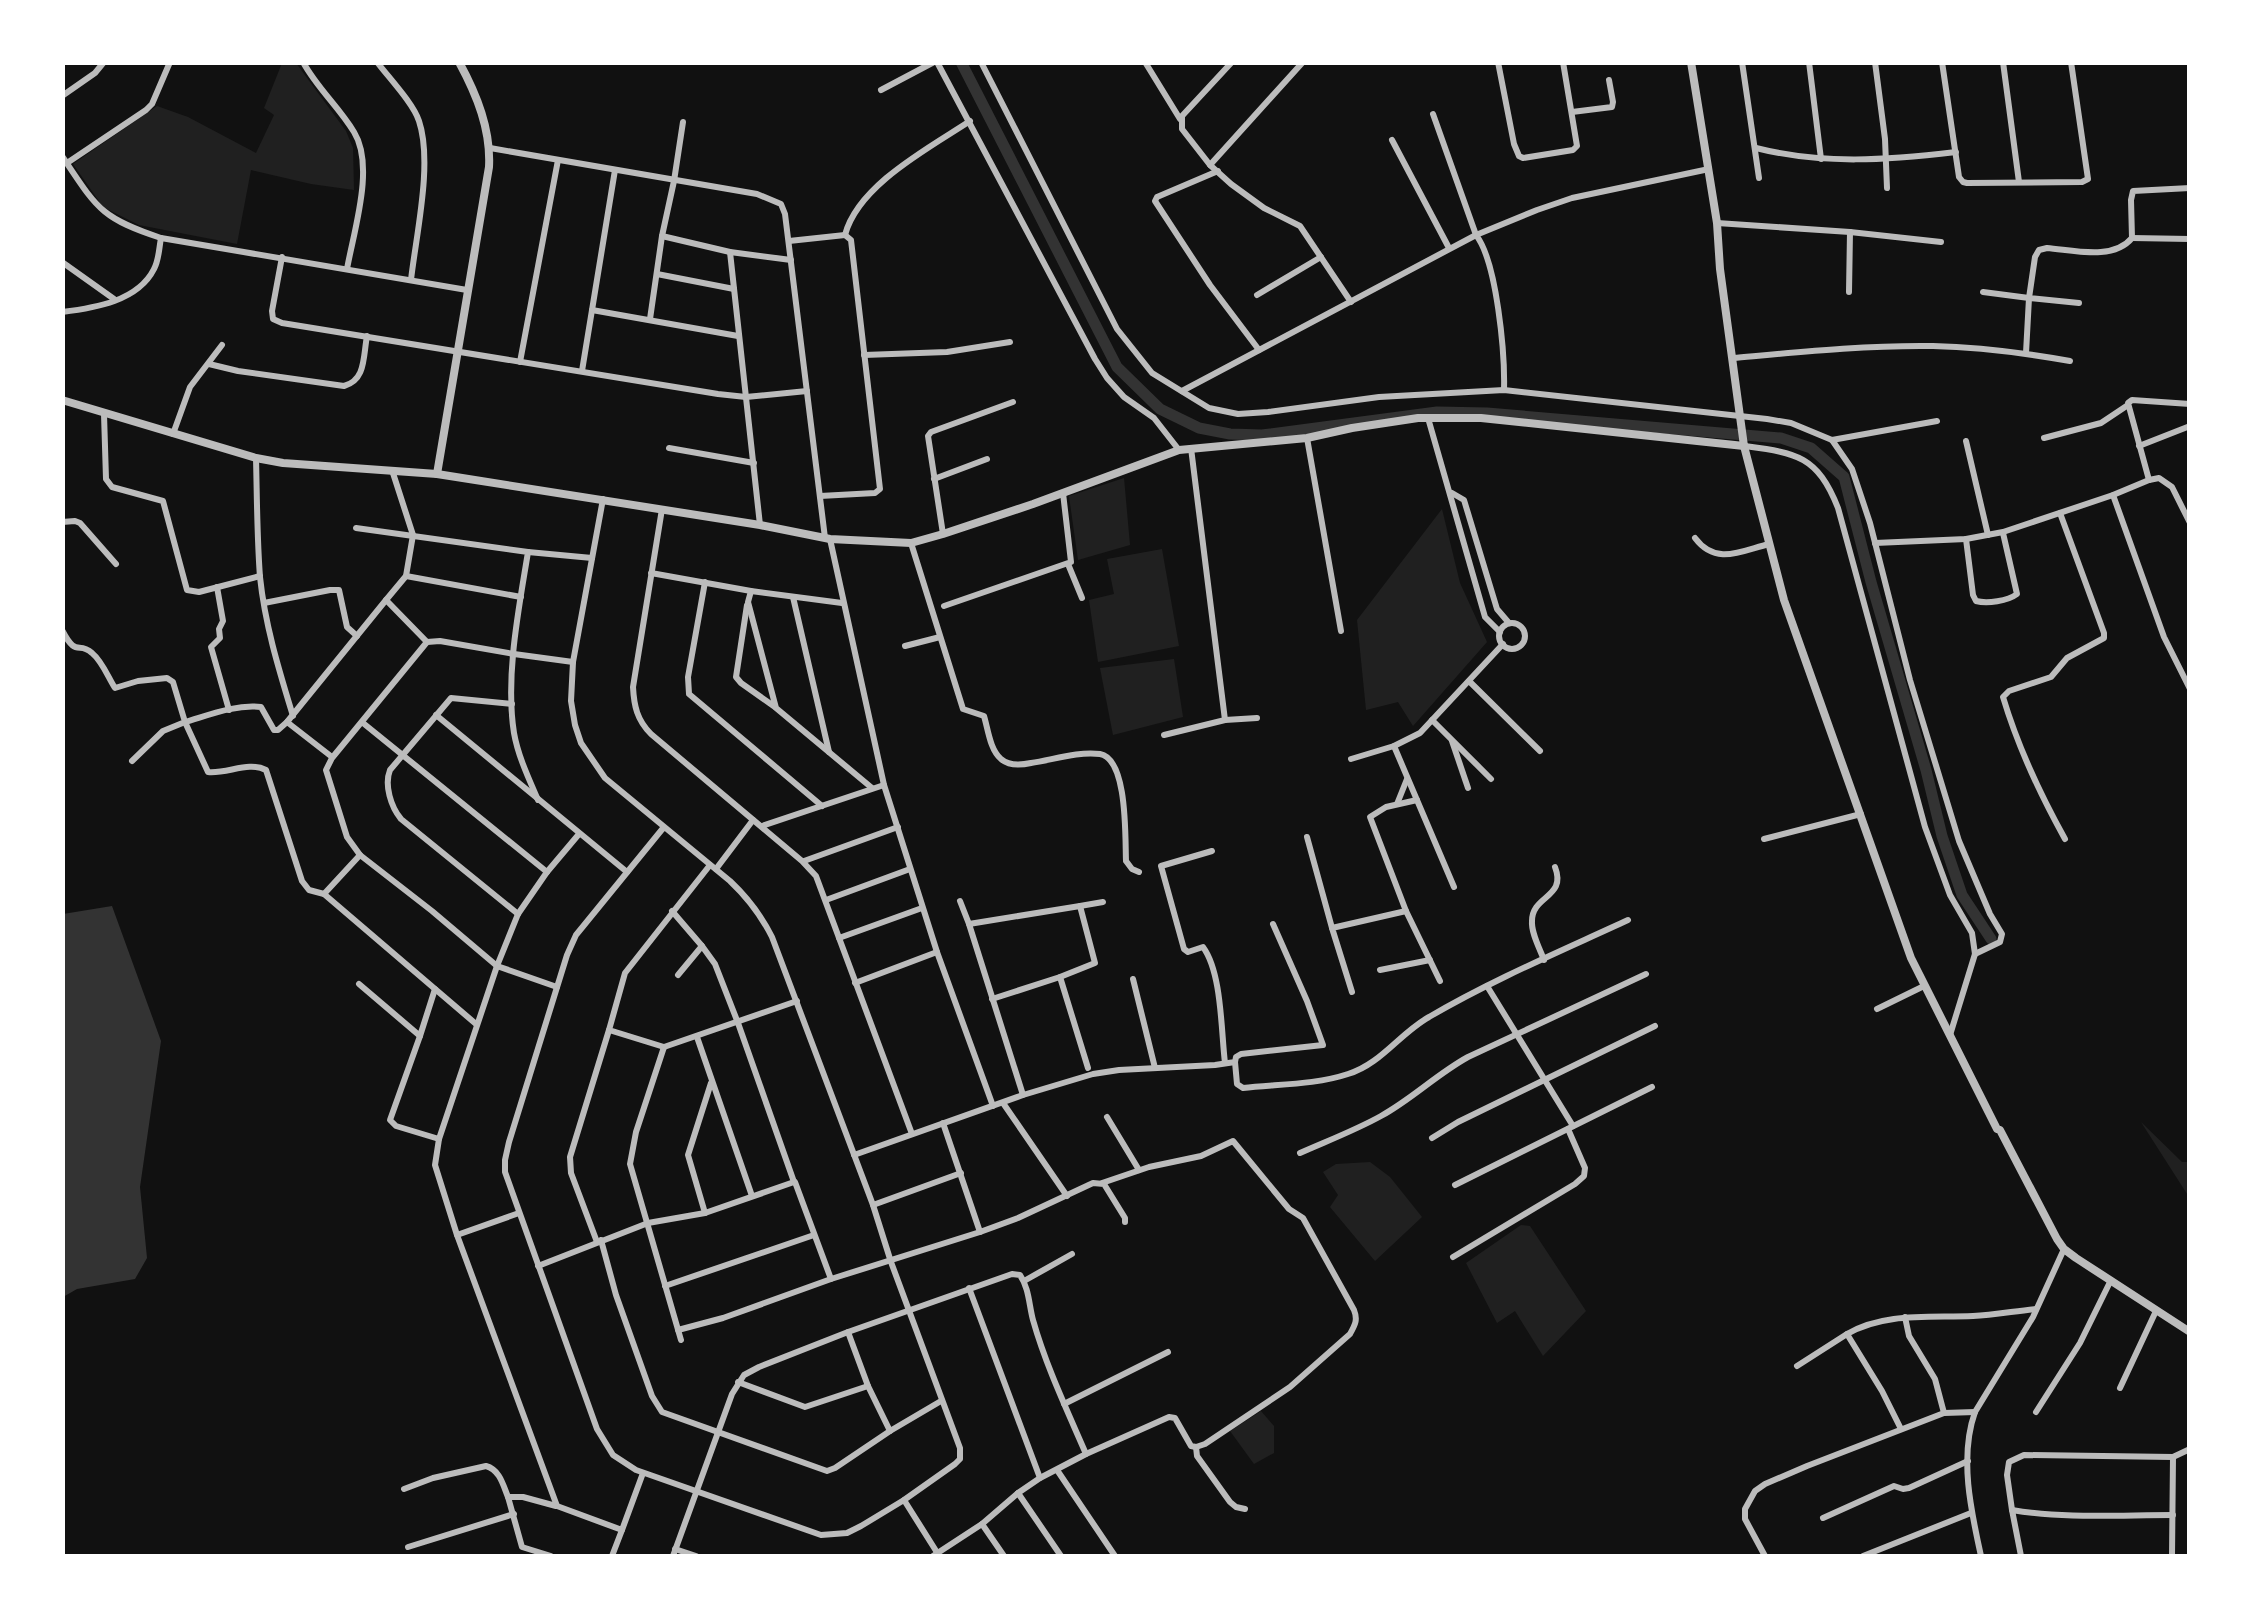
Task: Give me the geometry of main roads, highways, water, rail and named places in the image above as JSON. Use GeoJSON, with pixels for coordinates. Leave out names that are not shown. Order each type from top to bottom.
{"type":"FeatureCollection","features":[{"type":"Feature","properties":{"kind":"waterway"},"geometry":{"type":"LineString","coordinates":[[961,62],[1117,367],[1160,409],[1199,428],[1262,435],[1437,412],[1487,413],[1781,438],[1811,448],[1844,477],[1942,836],[1962,895],[1991,939]]}}]}
